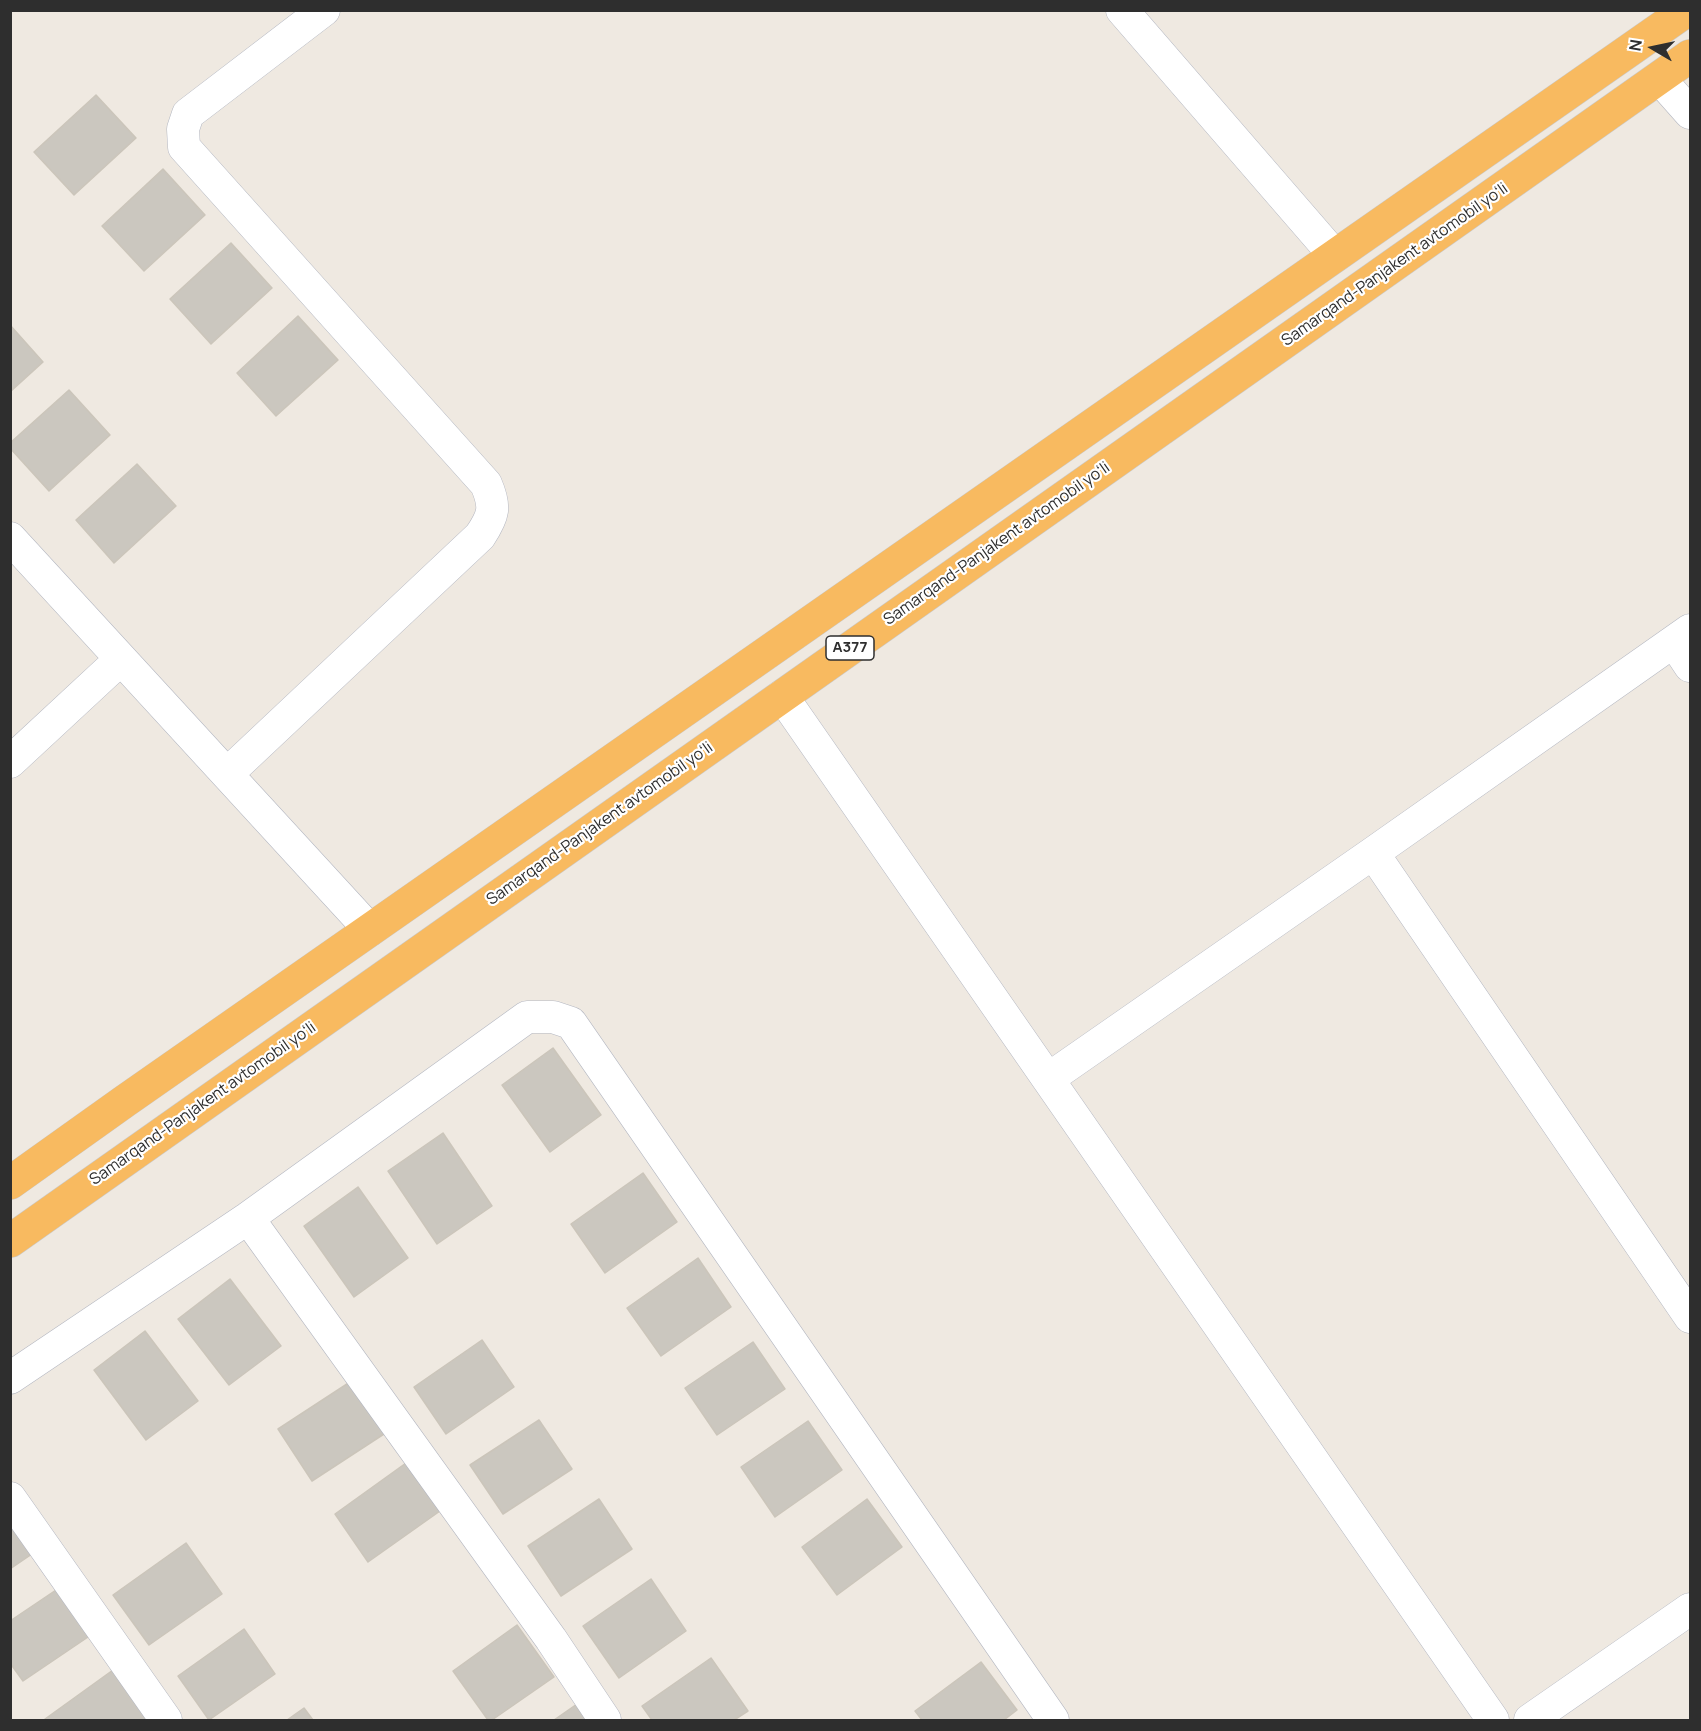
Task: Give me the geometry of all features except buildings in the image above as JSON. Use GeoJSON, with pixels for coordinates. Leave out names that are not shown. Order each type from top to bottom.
{"type":"FeatureCollection","features":[{"type":"Feature","properties":{"kind":"highway","name":"A377"},"geometry":{"type":"LineString","coordinates":[[10,1183],[1687,10]]}},
{"type":"Feature","properties":{"kind":"highway","name":"Samarqand-Panjakent avtomobil yoʻli"},"geometry":{"type":"LineString","coordinates":[[10,1240],[1690,56]]}},
{"type":"Feature","properties":{"kind":"highway"},"geometry":{"type":"LineString","coordinates":[[125,1101],[159,1135]]}},
{"type":"Feature","properties":{"kind":"street"},"geometry":{"type":"LineString","coordinates":[[227,774],[480,536],[491,520],[493,501],[486,484],[184,147],[183,129],[188,114],[324,10]]}},
{"type":"Feature","properties":{"kind":"street"},"geometry":{"type":"LineString","coordinates":[[1122,10],[1335,256]]}},
{"type":"Feature","properties":{"kind":"street"},"geometry":{"type":"LineString","coordinates":[[1659,78],[1690,113]]}},
{"type":"Feature","properties":{"kind":"street"},"geometry":{"type":"LineString","coordinates":[[10,538],[370,930]]}},
{"type":"Feature","properties":{"kind":"street"},"geometry":{"type":"LineString","coordinates":[[1048,1079],[1373,854],[1685,646]]}},
{"type":"Feature","properties":{"kind":"street"},"geometry":{"type":"LineString","coordinates":[[10,762],[122,659]]}},
{"type":"Feature","properties":{"kind":"street"},"geometry":{"type":"LineString","coordinates":[[782,696],[1493,1720]]}},
{"type":"Feature","properties":{"kind":"street"},"geometry":{"type":"LineString","coordinates":[[1373,854],[1690,1317]]}},
{"type":"Feature","properties":{"kind":"street"},"geometry":{"type":"LineString","coordinates":[[10,1378],[248,1218],[527,1017],[553,1017],[572,1023],[1053,1720]]}},
{"type":"Feature","properties":{"kind":"street"},"geometry":{"type":"LineString","coordinates":[[248,1218],[551,1639],[605,1720]]}},
{"type":"Feature","properties":{"kind":"street"},"geometry":{"type":"LineString","coordinates":[[10,1498],[166,1720]]}},
{"type":"Feature","properties":{"kind":"street"},"geometry":{"type":"LineString","coordinates":[[1530,1720],[1690,1609]]}}]}
